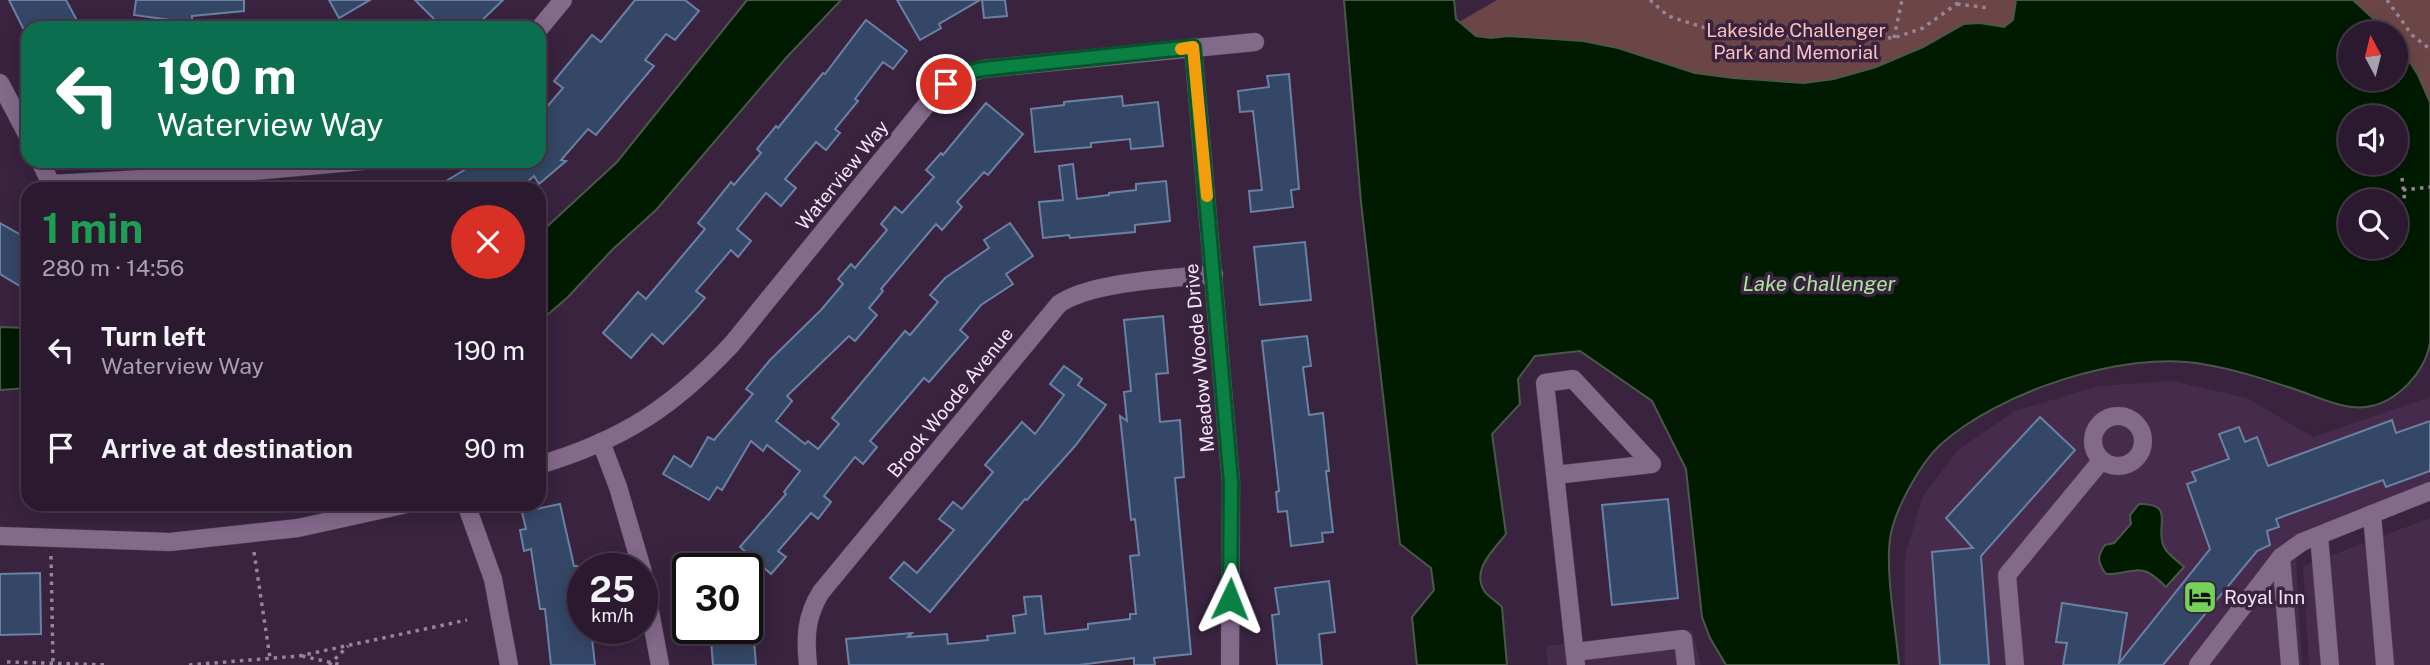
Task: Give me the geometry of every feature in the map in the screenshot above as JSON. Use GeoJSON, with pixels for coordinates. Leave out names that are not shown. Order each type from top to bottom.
{"type":"FeatureCollection","features":[{"type":"Feature","properties":{"kind":"street"},"geometry":{"type":"LineString","coordinates":[[546,21],[563,0]]}},
{"type":"Feature","properties":{"kind":"street","name":"Waterview Way"},"geometry":{"type":"LineString","coordinates":[[546,462],[601,442],[641,422],[678,397],[701,377],[732,344],[946,84],[970,72],[983,69],[1255,41]]}},
{"type":"Feature","properties":{"kind":"street","name":"Meadow Woode Drive"},"geometry":{"type":"LineString","coordinates":[[1193,47],[1231,482],[1230,665]]}},
{"type":"Feature","properties":{"kind":"street"},"geometry":{"type":"LineString","coordinates":[[0,83],[21,123]]}},
{"type":"Feature","properties":{"kind":"street"},"geometry":{"type":"LineString","coordinates":[[88,182],[286,168]]}},
{"type":"Feature","properties":{"kind":"street","name":"Brook Woode Avenue"},"geometry":{"type":"LineString","coordinates":[[808,665],[806,629],[814,603],[821,592],[1059,304],[1070,296],[1096,288],[1214,274]]}},
{"type":"Feature","properties":{"kind":"street"},"geometry":{"type":"LineString","coordinates":[[1555,475],[1652,464],[1573,379],[1545,383],[1555,475],[1575,659],[1683,639],[1685,665]]}},
{"type":"Feature","properties":{"kind":"street"},"geometry":{"type":"LineString","coordinates":[[601,442],[618,487],[637,553]]}},
{"type":"Feature","properties":{"kind":"street"},"geometry":{"type":"LineString","coordinates":[[2015,665],[2007,575],[2101,461]]}},
{"type":"Feature","properties":{"kind":"street"},"geometry":{"type":"LineString","coordinates":[[2198,665],[2281,557],[2302,542],[2430,491]]}},
{"type":"Feature","properties":{"kind":"street"},"geometry":{"type":"LineString","coordinates":[[0,536],[184,541],[298,528],[375,511]]}},
{"type":"Feature","properties":{"kind":"street"},"geometry":{"type":"LineString","coordinates":[[469,511],[493,579],[509,665]]}},
{"type":"Feature","properties":{"kind":"street"},"geometry":{"type":"LineString","coordinates":[[2372,514],[2385,665]]}},
{"type":"Feature","properties":{"kind":"street"},"geometry":{"type":"LineString","coordinates":[[2319,536],[2330,665]]}},
{"type":"Feature","properties":{"kind":"street"},"geometry":{"type":"LineString","coordinates":[[2281,557],[2290,665]]}},
{"type":"Feature","properties":{"kind":"street"},"geometry":{"type":"LineString","coordinates":[[656,644],[660,665]]}},
{"type":"Feature","properties":{"kind":"path"},"geometry":{"type":"LineString","coordinates":[[1650,0],[1668,16],[1715,31],[1769,36],[1894,38],[1923,28],[1962,0]]}},
{"type":"Feature","properties":{"kind":"path"},"geometry":{"type":"LineString","coordinates":[[1894,38],[1902,0]]}},
{"type":"Feature","properties":{"kind":"path"},"geometry":{"type":"LineString","coordinates":[[2387,0],[2412,34],[2430,49]]}},
{"type":"Feature","properties":{"kind":"path"},"geometry":{"type":"LineString","coordinates":[[1956,4],[1989,8]]}},
{"type":"Feature","properties":{"kind":"path"},"geometry":{"type":"LineString","coordinates":[[2402,178],[2403,189]]}},
{"type":"Feature","properties":{"kind":"path"},"geometry":{"type":"LineString","coordinates":[[2408,189],[2430,187]]}},
{"type":"Feature","properties":{"kind":"path"},"geometry":{"type":"LineString","coordinates":[[254,552],[270,658]]}},
{"type":"Feature","properties":{"kind":"path"},"geometry":{"type":"LineString","coordinates":[[51,556],[53,663]]}},
{"type":"Feature","properties":{"kind":"path"},"geometry":{"type":"LineString","coordinates":[[189,665],[299,656],[467,620]]}},
{"type":"Feature","properties":{"kind":"path"},"geometry":{"type":"LineString","coordinates":[[331,663],[349,645]]}},
{"type":"Feature","properties":{"kind":"path"},"geometry":{"type":"LineString","coordinates":[[299,656],[342,665]]}},
{"type":"Feature","properties":{"kind":"path"},"geometry":{"type":"LineString","coordinates":[[7,662],[108,665]]}},
{"type":"Feature","properties":{"kind":"shaded area"},"geometry":{"type":"Polygon","coordinates":[[[2173,381],[2247,398],[2313,437],[2430,397],[2430,486],[2295,541],[2302,665],[1905,665],[1905,555],[1923,496],[1959,449],[2015,411],[2098,386],[2173,381]]]}},
{"type":"Feature","properties":{"kind":"shaded area"},"geometry":{"type":"Polygon","coordinates":[[[2430,518],[2430,665],[2309,665],[2303,566],[2430,518]]]}},
{"type":"Feature","properties":{"kind":"shaded area"},"geometry":{"type":"Polygon","coordinates":[[[1692,630],[1701,665],[1548,665],[1546,646],[1692,630]]]}},
{"type":"Feature","properties":{"kind":"green space","name":"Lakeside Challenger Park and Memorial"},"geometry":{"type":"Polygon","coordinates":[[[1497,0],[2016,0],[2013,20],[2004,28],[1980,23],[1958,27],[1923,47],[1876,67],[1834,79],[1804,83],[1695,73],[1618,48],[1583,41],[1476,36],[1459,22],[1497,0]]]}},
{"type":"Feature","properties":{"kind":"green space"},"geometry":{"type":"Polygon","coordinates":[[[2353,0],[2430,0],[2430,102],[2408,59],[2408,21],[2376,21],[2353,0]]]}},
{"type":"Feature","properties":{"kind":"water"},"geometry":{"type":"Polygon","coordinates":[[[747,0],[841,0],[786,58],[657,209],[546,316],[546,228],[617,162],[747,0]]]}},
{"type":"Feature","properties":{"kind":"water","name":"Lake Challenger"},"geometry":{"type":"Polygon","coordinates":[[[1344,0],[1454,0],[1456,19],[1476,36],[1583,41],[1618,48],[1695,73],[1804,83],[1834,79],[1876,67],[1923,47],[1964,24],[1980,23],[2004,27],[2013,20],[2016,0],[2353,0],[2376,21],[2338,21],[2338,91],[2408,91],[2408,59],[2418,75],[2430,102],[2430,343],[2416,375],[2399,393],[2388,399],[2366,407],[2357,407],[2202,364],[2171,361],[2136,363],[2064,379],[1994,408],[1965,426],[1932,453],[1917,474],[1894,522],[1889,562],[1899,665],[1726,665],[1710,638],[1702,617],[1686,469],[1652,401],[1580,351],[1535,356],[1518,379],[1520,404],[1492,434],[1506,534],[1485,561],[1480,576],[1485,592],[1502,607],[1507,665],[1417,665],[1412,617],[1434,590],[1431,568],[1400,544],[1361,202],[1344,0]]]}},
{"type":"Feature","properties":{"kind":"water"},"geometry":{"type":"Polygon","coordinates":[[[0,327],[21,328],[21,388],[0,390],[0,327]]]}},
{"type":"Feature","properties":{"kind":"water"},"geometry":{"type":"Polygon","coordinates":[[[2139,504],[2151,505],[2161,512],[2164,547],[2184,567],[2166,587],[2147,572],[2106,574],[2101,566],[2099,556],[2105,545],[2114,543],[2131,524],[2130,515],[2139,504]]]}},
{"type":"Feature","properties":{"kind":"building"},"geometry":{"type":"Polygon","coordinates":[[[9,0],[66,0],[77,21],[21,21],[21,24],[9,0]]]}},
{"type":"Feature","properties":{"kind":"building"},"geometry":{"type":"Polygon","coordinates":[[[136,0],[244,0],[244,11],[192,16],[192,21],[134,15],[136,0]]]}},
{"type":"Feature","properties":{"kind":"building"},"geometry":{"type":"Polygon","coordinates":[[[329,0],[370,0],[339,18],[329,0]]]}},
{"type":"Feature","properties":{"kind":"building"},"geometry":{"type":"Polygon","coordinates":[[[415,0],[503,0],[481,21],[436,21],[415,0]]]}},
{"type":"Feature","properties":{"kind":"building"},"geometry":{"type":"Polygon","coordinates":[[[635,0],[685,0],[699,11],[675,40],[666,34],[645,60],[654,66],[596,135],[588,129],[561,160],[566,161],[541,182],[538,182],[534,176],[527,182],[444,182],[468,168],[546,168],[546,108],[563,88],[554,81],[592,35],[601,42],[635,0]]]}},
{"type":"Feature","properties":{"kind":"building"},"geometry":{"type":"Polygon","coordinates":[[[897,0],[980,0],[939,24],[941,28],[920,40],[897,0]]]}},
{"type":"Feature","properties":{"kind":"building"},"geometry":{"type":"Polygon","coordinates":[[[982,0],[1005,0],[1007,16],[984,18],[982,0]]]}},
{"type":"Feature","properties":{"kind":"building"},"geometry":{"type":"Polygon","coordinates":[[[866,20],[907,51],[893,69],[883,62],[855,99],[858,101],[835,129],[840,133],[826,150],[816,142],[785,179],[796,188],[781,206],[766,193],[737,229],[751,241],[738,257],[731,250],[696,291],[705,298],[690,315],[663,344],[652,334],[631,358],[603,333],[638,292],[646,299],[705,229],[698,223],[731,182],[734,185],[761,153],[757,149],[823,73],[825,74],[866,20]]]}},
{"type":"Feature","properties":{"kind":"building"},"geometry":{"type":"Polygon","coordinates":[[[1289,74],[1299,189],[1291,190],[1293,207],[1251,212],[1249,191],[1262,190],[1253,111],[1240,112],[1238,91],[1269,87],[1267,76],[1289,74]]]}},
{"type":"Feature","properties":{"kind":"building"},"geometry":{"type":"Polygon","coordinates":[[[1122,96],[1123,106],[1158,102],[1163,146],[1131,149],[1130,139],[1091,143],[1091,147],[1035,152],[1031,109],[1064,105],[1064,102],[1122,96]]]}},
{"type":"Feature","properties":{"kind":"building"},"geometry":{"type":"Polygon","coordinates":[[[986,103],[1023,134],[988,175],[984,172],[957,202],[962,207],[942,230],[936,224],[881,289],[883,291],[869,308],[877,315],[855,341],[849,336],[787,396],[792,401],[776,421],[805,444],[808,441],[818,449],[839,424],[832,418],[905,331],[910,335],[938,302],[930,295],[945,278],[989,248],[984,240],[1010,223],[1033,256],[1006,274],[1013,284],[981,305],[960,330],[968,337],[929,382],[924,378],[870,441],[877,447],[863,464],[855,457],[824,496],[831,502],[818,519],[811,513],[778,551],[786,557],[771,574],[763,567],[763,553],[747,553],[740,547],[786,494],[784,492],[800,471],[767,445],[763,451],[751,441],[722,490],[717,487],[709,500],[663,474],[674,456],[691,467],[708,437],[714,440],[753,394],[746,389],[843,284],[838,279],[851,264],[855,268],[887,230],[881,224],[895,207],[902,213],[934,177],[926,170],[941,153],[943,155],[986,103]]]}},
{"type":"Feature","properties":{"kind":"building"},"geometry":{"type":"Polygon","coordinates":[[[1073,164],[1077,199],[1136,190],[1136,184],[1166,181],[1170,221],[1135,225],[1135,232],[1043,238],[1039,202],[1063,200],[1059,166],[1073,164]]]}},
{"type":"Feature","properties":{"kind":"building"},"geometry":{"type":"Polygon","coordinates":[[[0,223],[21,235],[21,284],[0,274],[0,223]]]}},
{"type":"Feature","properties":{"kind":"building"},"geometry":{"type":"Polygon","coordinates":[[[1305,242],[1311,300],[1260,305],[1254,247],[1305,242]]]}},
{"type":"Feature","properties":{"kind":"building"},"geometry":{"type":"Polygon","coordinates":[[[1163,316],[1168,373],[1156,374],[1160,422],[1180,420],[1184,477],[1175,478],[1191,654],[1154,658],[1155,665],[1134,665],[1134,658],[1079,665],[849,665],[846,639],[912,633],[908,637],[947,634],[948,644],[988,640],[987,636],[1015,633],[1013,616],[1026,614],[1024,597],[1041,596],[1045,634],[1088,629],[1088,624],[1130,619],[1130,614],[1136,614],[1130,556],[1139,555],[1135,519],[1131,520],[1120,416],[1127,421],[1124,392],[1131,391],[1124,320],[1163,316]]]}},
{"type":"Feature","properties":{"kind":"building"},"geometry":{"type":"Polygon","coordinates":[[[1307,336],[1311,366],[1303,367],[1309,415],[1323,413],[1333,532],[1322,533],[1323,542],[1291,546],[1287,511],[1278,512],[1276,492],[1279,491],[1262,341],[1307,336]]]}},
{"type":"Feature","properties":{"kind":"building"},"geometry":{"type":"Polygon","coordinates":[[[1064,366],[1082,379],[1078,385],[1106,405],[1075,446],[1027,500],[1025,499],[930,612],[890,578],[904,562],[917,573],[954,530],[939,519],[953,502],[962,509],[993,472],[985,465],[1022,422],[1035,434],[1064,395],[1050,384],[1064,366]]]}},
{"type":"Feature","properties":{"kind":"building"},"geometry":{"type":"Polygon","coordinates":[[[2040,417],[2075,450],[1981,556],[1989,665],[1940,665],[1932,552],[1973,548],[1946,518],[2040,417]]]}},
{"type":"Feature","properties":{"kind":"building"},"geometry":{"type":"Polygon","coordinates":[[[2392,420],[2396,433],[2430,421],[2430,471],[2386,487],[2383,480],[2276,519],[2279,527],[2267,531],[2270,545],[2257,551],[2163,665],[2063,665],[2067,643],[2056,642],[2062,603],[2127,613],[2119,663],[2210,549],[2187,484],[2196,481],[2192,472],[2229,459],[2219,434],[2239,427],[2245,442],[2257,437],[2268,466],[2392,420]]]}},
{"type":"Feature","properties":{"kind":"building"},"geometry":{"type":"Polygon","coordinates":[[[1668,499],[1678,598],[1612,605],[1602,505],[1668,499]]]}},
{"type":"Feature","properties":{"kind":"building"},"geometry":{"type":"Polygon","coordinates":[[[560,504],[571,553],[567,553],[567,644],[593,644],[595,665],[551,665],[545,609],[540,609],[531,549],[524,551],[520,530],[526,529],[522,512],[546,511],[546,507],[560,504]]]}},
{"type":"Feature","properties":{"kind":"building"},"geometry":{"type":"Polygon","coordinates":[[[40,573],[41,634],[0,635],[0,574],[40,573]]]}},
{"type":"Feature","properties":{"kind":"building"},"geometry":{"type":"Polygon","coordinates":[[[1329,581],[1335,632],[1319,634],[1322,665],[1277,665],[1272,615],[1279,614],[1275,588],[1329,581]]]}},
{"type":"Feature","properties":{"kind":"building"},"geometry":{"type":"Polygon","coordinates":[[[711,644],[754,644],[756,665],[713,665],[711,644]]]}},
{"type":"Feature","properties":{"kind":"slow traffic"},"geometry":{"type":"LineString","coordinates":[[1181,49],[1193,47],[1207,196]]}},
{"type":"Feature","properties":{"kind":"place","name":"Royal Inn"},"geometry":{"type":"Point","coordinates":[2200,597]}},
{"type":"Feature","properties":{"kind":"route"},"geometry":{"type":"LineString","coordinates":[[946,84],[957,77],[983,69],[1193,47],[1231,482],[1230,599]]}}]}
